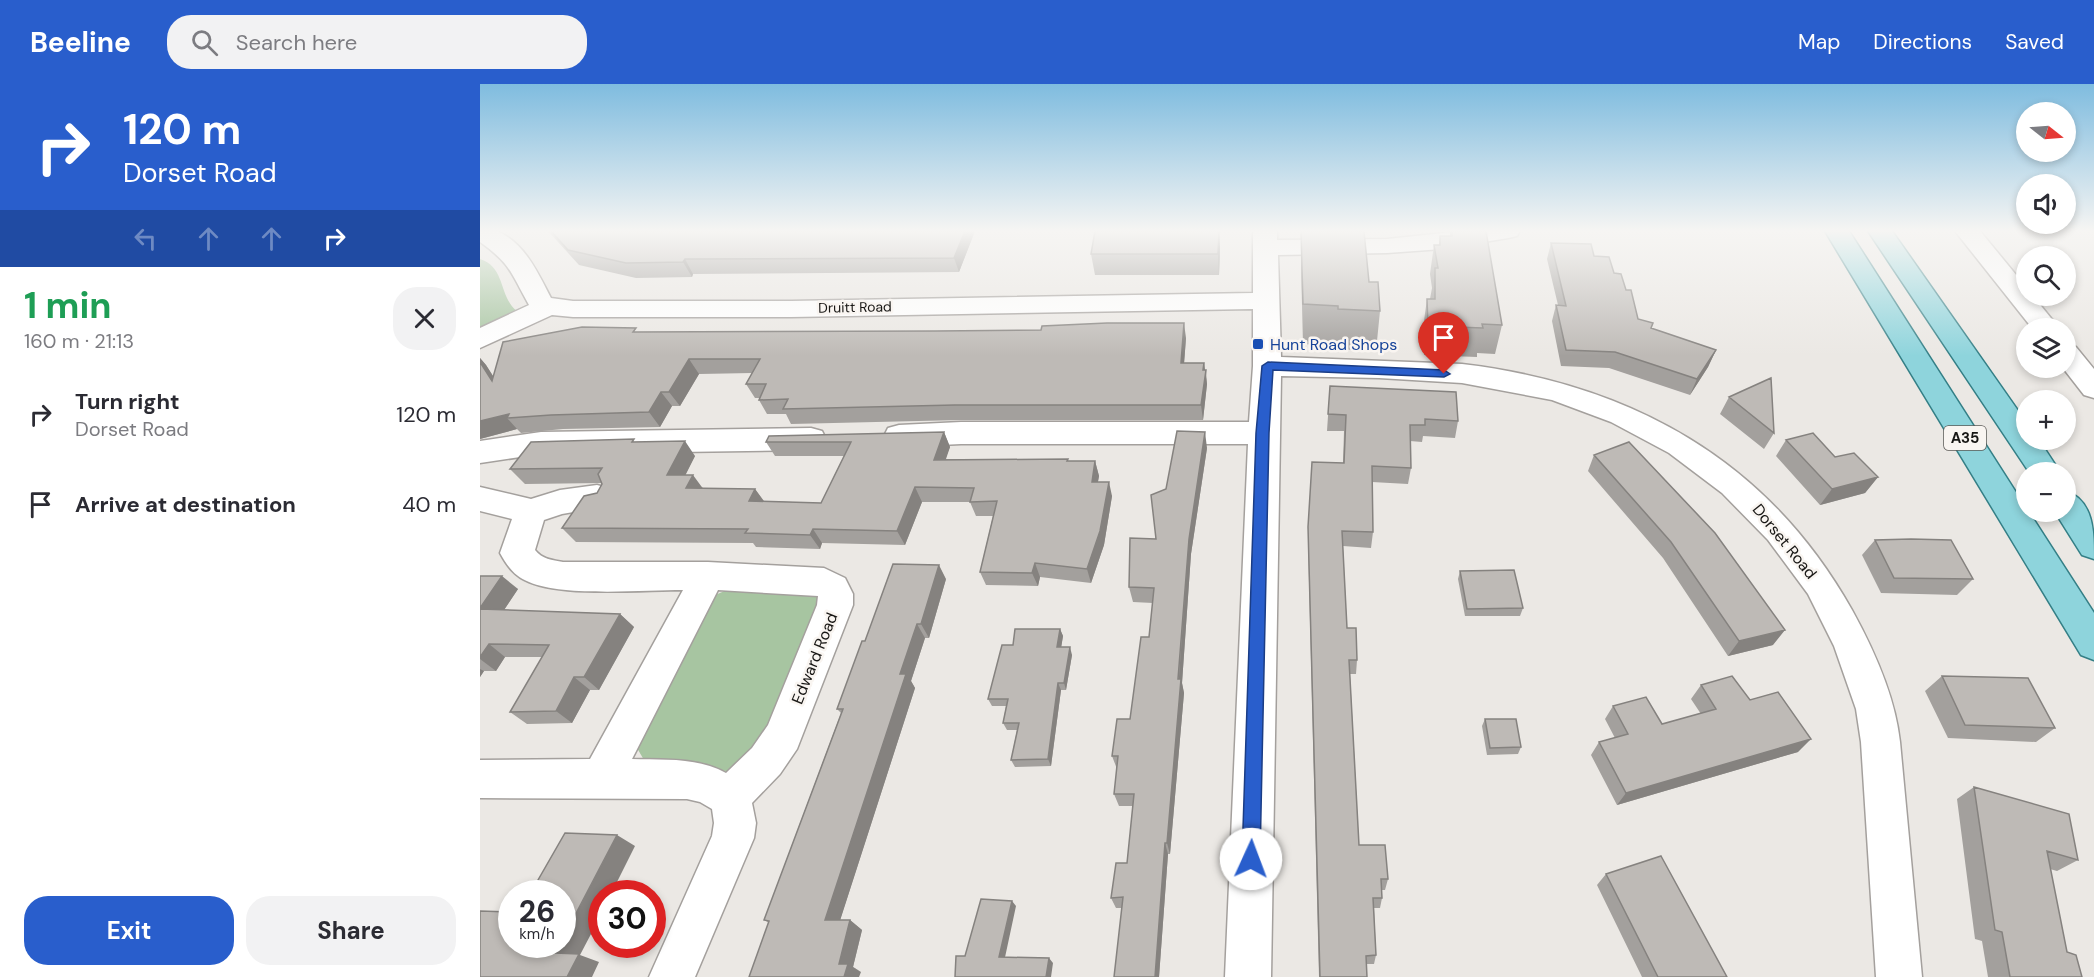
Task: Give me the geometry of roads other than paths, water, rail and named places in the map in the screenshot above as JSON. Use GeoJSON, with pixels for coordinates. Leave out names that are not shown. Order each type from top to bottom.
{"type":"FeatureCollection","features":[{"type":"Feature","properties":{"kind":"main road","name":"A35"},"geometry":{"type":"LineString","coordinates":[[1863,273],[2094,644]]}},
{"type":"Feature","properties":{"kind":"main road","name":"A35"},"geometry":{"type":"LineString","coordinates":[[1909,273],[2038,462]]}},
{"type":"Feature","properties":{"kind":"main road"},"geometry":{"type":"LineString","coordinates":[[2076,518],[2094,546]]}},
{"type":"Feature","properties":{"kind":"street"},"geometry":{"type":"LineString","coordinates":[[525,273],[541,303],[548,306]]}},
{"type":"Feature","properties":{"kind":"street"},"geometry":{"type":"LineString","coordinates":[[1248,977],[1263,433],[1268,366],[1266,273]]}},
{"type":"Feature","properties":{"kind":"street"},"geometry":{"type":"LineString","coordinates":[[2001,273],[2038,318]]}},
{"type":"Feature","properties":{"kind":"street","name":"Druitt Road"},"geometry":{"type":"LineString","coordinates":[[548,306],[573,309],[791,309],[1267,301]]}},
{"type":"Feature","properties":{"kind":"street"},"geometry":{"type":"LineString","coordinates":[[480,339],[548,306]]}},
{"type":"Feature","properties":{"kind":"street","name":"Dorset Road"},"geometry":{"type":"LineString","coordinates":[[1268,366],[1491,377],[1567,394],[1606,406],[1649,427],[1722,473],[1769,517],[1814,576],[1849,633],[1876,711],[1899,977]]}},
{"type":"Feature","properties":{"kind":"street"},"geometry":{"type":"LineString","coordinates":[[2076,366],[2094,388]]}},
{"type":"Feature","properties":{"kind":"street"},"geometry":{"type":"LineString","coordinates":[[870,437],[961,433],[1263,433]]}},
{"type":"Feature","properties":{"kind":"street"},"geometry":{"type":"LineString","coordinates":[[480,452],[541,443],[834,438]]}},
{"type":"Feature","properties":{"kind":"street"},"geometry":{"type":"LineString","coordinates":[[480,499],[522,509],[525,514],[560,502],[597,497]]}},
{"type":"Feature","properties":{"kind":"street","name":"Edward Road"},"geometry":{"type":"LineString","coordinates":[[525,514],[528,519],[517,553],[526,564],[539,572],[563,576],[708,576],[824,582],[833,587],[836,593],[835,605],[783,736],[766,762],[730,796]]}},
{"type":"Feature","properties":{"kind":"street"},"geometry":{"type":"LineString","coordinates":[[602,778],[708,576]]}},
{"type":"Feature","properties":{"kind":"street"},"geometry":{"type":"LineString","coordinates":[[480,778],[687,780],[707,784],[730,796],[735,823],[733,838],[672,977]]}},
{"type":"Feature","properties":{"kind":"place","name":"Hunt Road Shops"},"geometry":{"type":"Point","coordinates":[1258,344]}}]}
